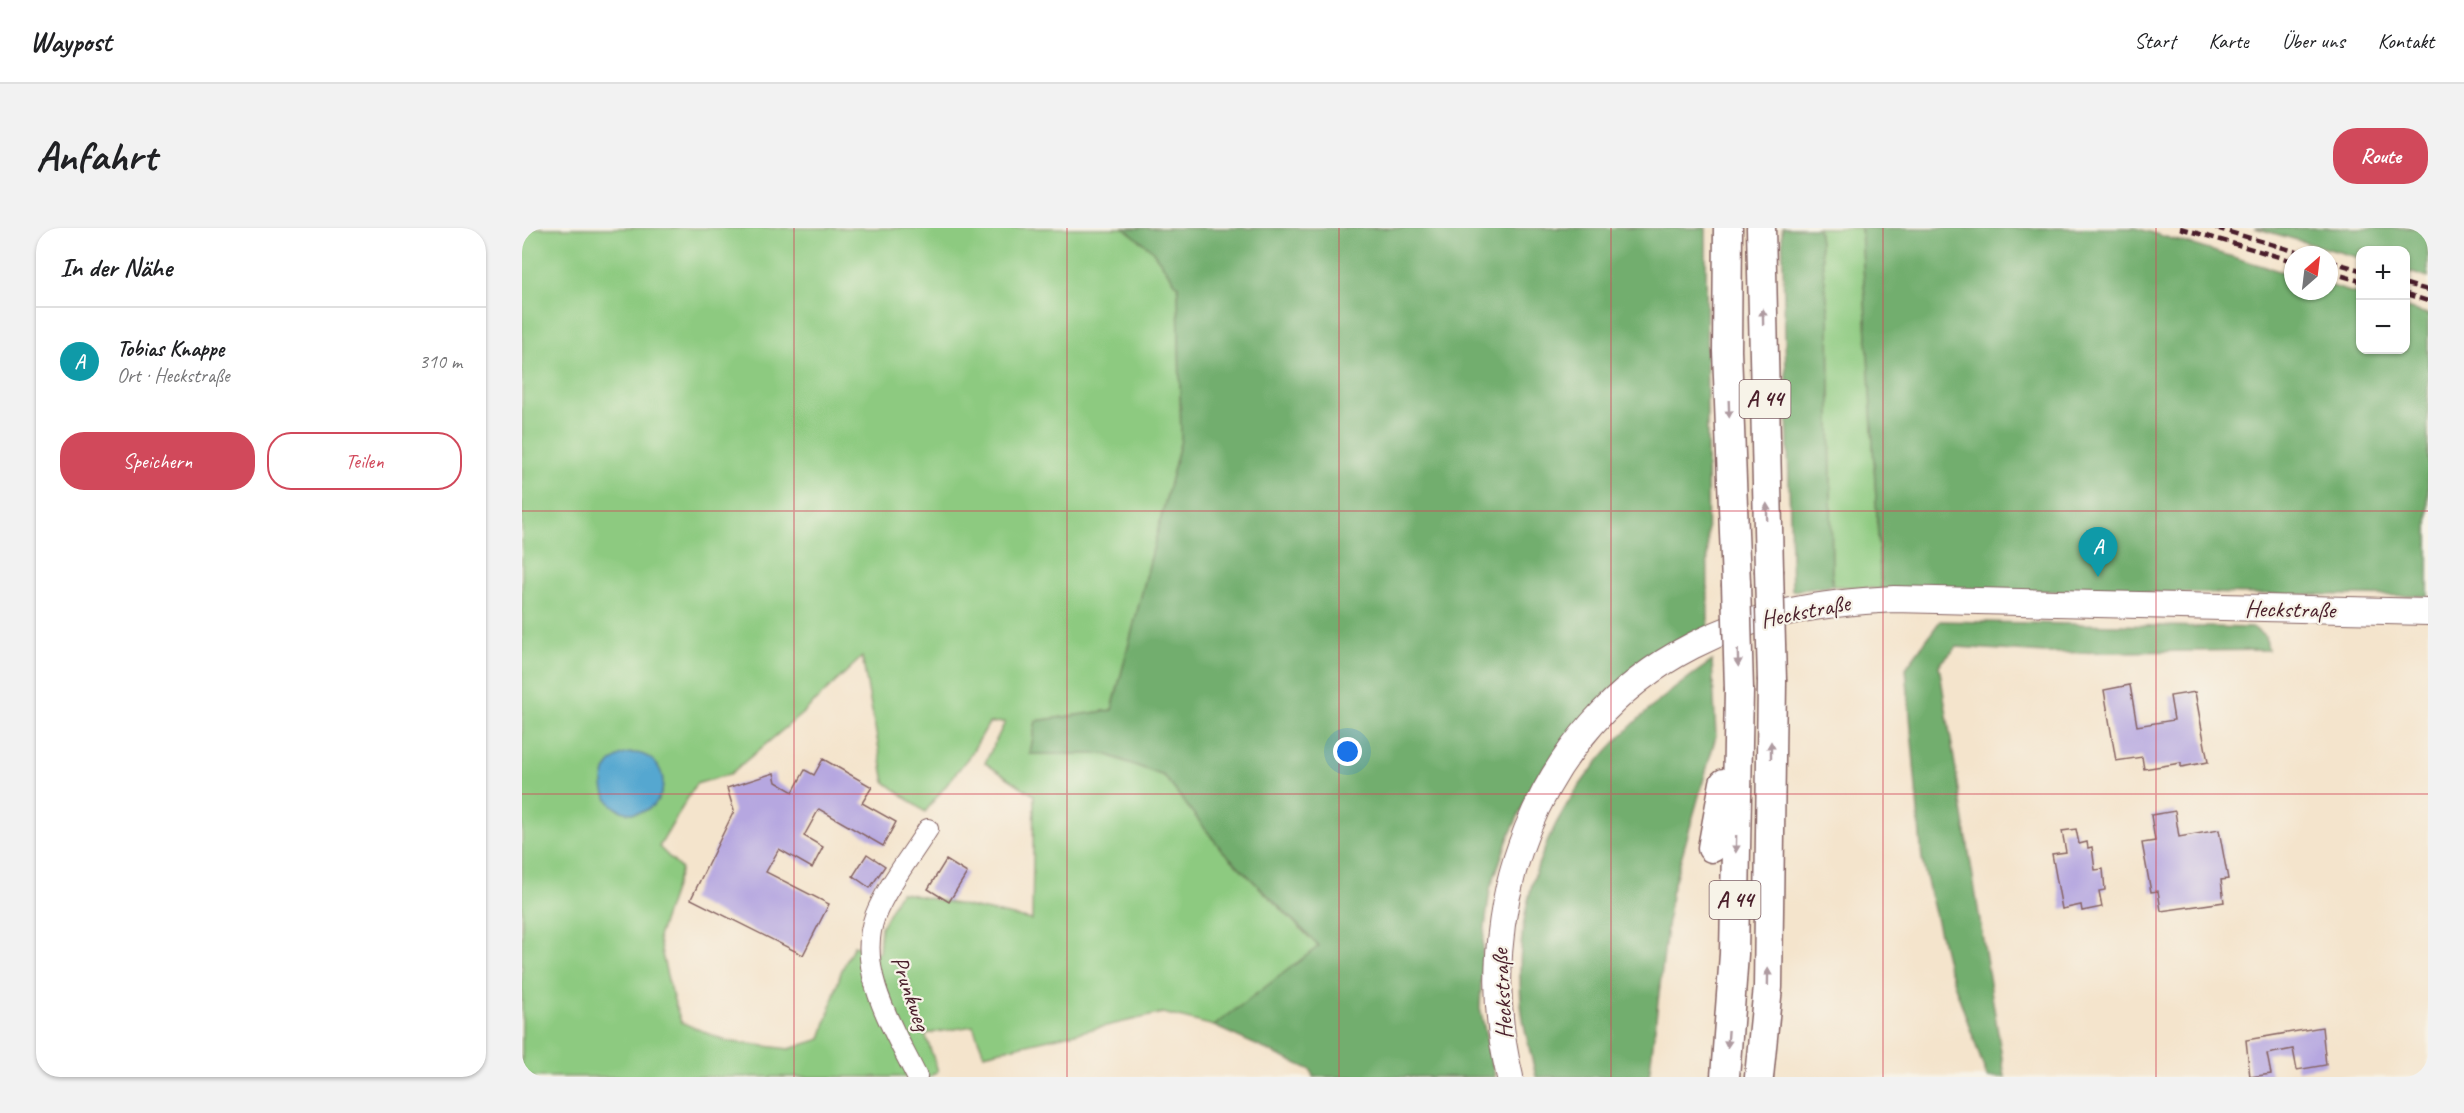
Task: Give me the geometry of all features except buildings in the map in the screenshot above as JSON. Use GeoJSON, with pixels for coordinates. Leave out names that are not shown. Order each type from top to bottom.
{"type":"FeatureCollection","features":[{"type":"Feature","properties":{"kind":"highway","name":"A 44"},"geometry":{"type":"LineString","coordinates":[[1725,1077],[1734,954],[1739,723],[1727,351],[1728,228]]}},
{"type":"Feature","properties":{"kind":"highway","name":"A 44"},"geometry":{"type":"LineString","coordinates":[[1759,1077],[1768,987],[1772,681],[1761,228]]}},
{"type":"Feature","properties":{"kind":"highway"},"geometry":{"type":"LineString","coordinates":[[1712,848],[1739,723]]}},
{"type":"Feature","properties":{"kind":"main road","name":"Heckstraße"},"geometry":{"type":"LineString","coordinates":[[1510,1077],[1497,1001],[1498,941],[1508,889],[1524,836],[1545,789],[1582,735],[1613,704],[1660,664],[1693,645],[1747,622],[1787,610],[1831,602],[1894,599],[2428,612]]}},
{"type":"Feature","properties":{"kind":"street","name":"Prunkweg"},"geometry":{"type":"LineString","coordinates":[[917,1077],[884,1010],[871,968],[870,939],[875,915],[928,829]]}},
{"type":"Feature","properties":{"kind":"green space"},"geometry":{"type":"Polygon","coordinates":[[[522,228],[1124,228],[1151,249],[1178,286],[1181,440],[1112,710],[1036,721],[1030,754],[1105,754],[1164,776],[1221,849],[1319,947],[1214,1026],[1163,1013],[984,1054],[973,1026],[925,1034],[938,1071],[929,1077],[522,1077],[522,228]],[[862,657],[803,713],[730,774],[696,784],[659,847],[681,869],[658,937],[681,1022],[726,1041],[789,1049],[821,1039],[841,972],[854,945],[879,953],[881,927],[900,892],[1032,920],[1034,795],[985,763],[1005,722],[989,723],[971,754],[925,812],[885,782],[862,657]]]}},
{"type":"Feature","properties":{"kind":"green space"},"geometry":{"type":"Polygon","coordinates":[[[1124,228],[1706,228],[1708,627],[1654,653],[1606,694],[1573,730],[1533,784],[1509,836],[1490,889],[1483,943],[1480,1008],[1495,1077],[1313,1077],[1311,1070],[1214,1026],[1319,946],[1221,849],[1164,776],[1105,754],[1030,754],[1036,721],[1112,710],[1181,440],[1178,286],[1151,249],[1124,228]]]}},
{"type":"Feature","properties":{"kind":"green space"},"geometry":{"type":"Polygon","coordinates":[[[1782,228],[1818,228],[1829,315],[1832,586],[1792,591],[1782,228]]]}},
{"type":"Feature","properties":{"kind":"green space"},"geometry":{"type":"Polygon","coordinates":[[[1818,228],[1861,228],[1881,589],[1832,586],[1829,315],[1818,228]]]}},
{"type":"Feature","properties":{"kind":"green space"},"geometry":{"type":"Polygon","coordinates":[[[1861,228],[2136,228],[2284,272],[2284,300],[2338,300],[2338,288],[2356,294],[2356,354],[2410,354],[2410,309],[2428,314],[2428,596],[1881,589],[1861,228]]]}},
{"type":"Feature","properties":{"kind":"green space"},"geometry":{"type":"Polygon","coordinates":[[[2255,228],[2428,228],[2428,278],[2410,272],[2410,246],[2356,246],[2356,257],[2338,252],[2338,246],[2318,246],[2255,228]]]}},
{"type":"Feature","properties":{"kind":"green space"},"geometry":{"type":"Polygon","coordinates":[[[1940,621],[2254,628],[2266,638],[2268,650],[2045,653],[1957,647],[1939,665],[2005,1077],[1987,1077],[1947,963],[1922,860],[1906,668],[1940,621]]]}},
{"type":"Feature","properties":{"kind":"green space"},"geometry":{"type":"Polygon","coordinates":[[[1712,661],[1716,736],[1671,894],[1649,1077],[1536,1077],[1522,1010],[1521,946],[1529,895],[1545,848],[1567,804],[1595,764],[1630,727],[1669,693],[1712,661]]]}},
{"type":"Feature","properties":{"kind":"water"},"geometry":{"type":"Polygon","coordinates":[[[633,753],[650,758],[658,766],[663,783],[658,800],[650,808],[633,813],[616,808],[608,800],[603,783],[608,766],[616,758],[633,753]]]}},
{"type":"Feature","properties":{"kind":"railway"},"geometry":{"type":"LineString","coordinates":[[2180,228],[2284,258]]}},
{"type":"Feature","properties":{"kind":"railway"},"geometry":{"type":"LineString","coordinates":[[2216,228],[2284,248]]}},
{"type":"Feature","properties":{"kind":"railway"},"geometry":{"type":"LineString","coordinates":[[2338,264],[2356,269]]}},
{"type":"Feature","properties":{"kind":"railway"},"geometry":{"type":"LineString","coordinates":[[2338,275],[2356,280]]}},
{"type":"Feature","properties":{"kind":"railway"},"geometry":{"type":"LineString","coordinates":[[2410,285],[2428,290]]}},
{"type":"Feature","properties":{"kind":"railway"},"geometry":{"type":"LineString","coordinates":[[2410,295],[2428,301]]}},
{"type":"Feature","properties":{"kind":"place","name":"Tobias Knappe"},"geometry":{"type":"Point","coordinates":[2098,577]}}]}
